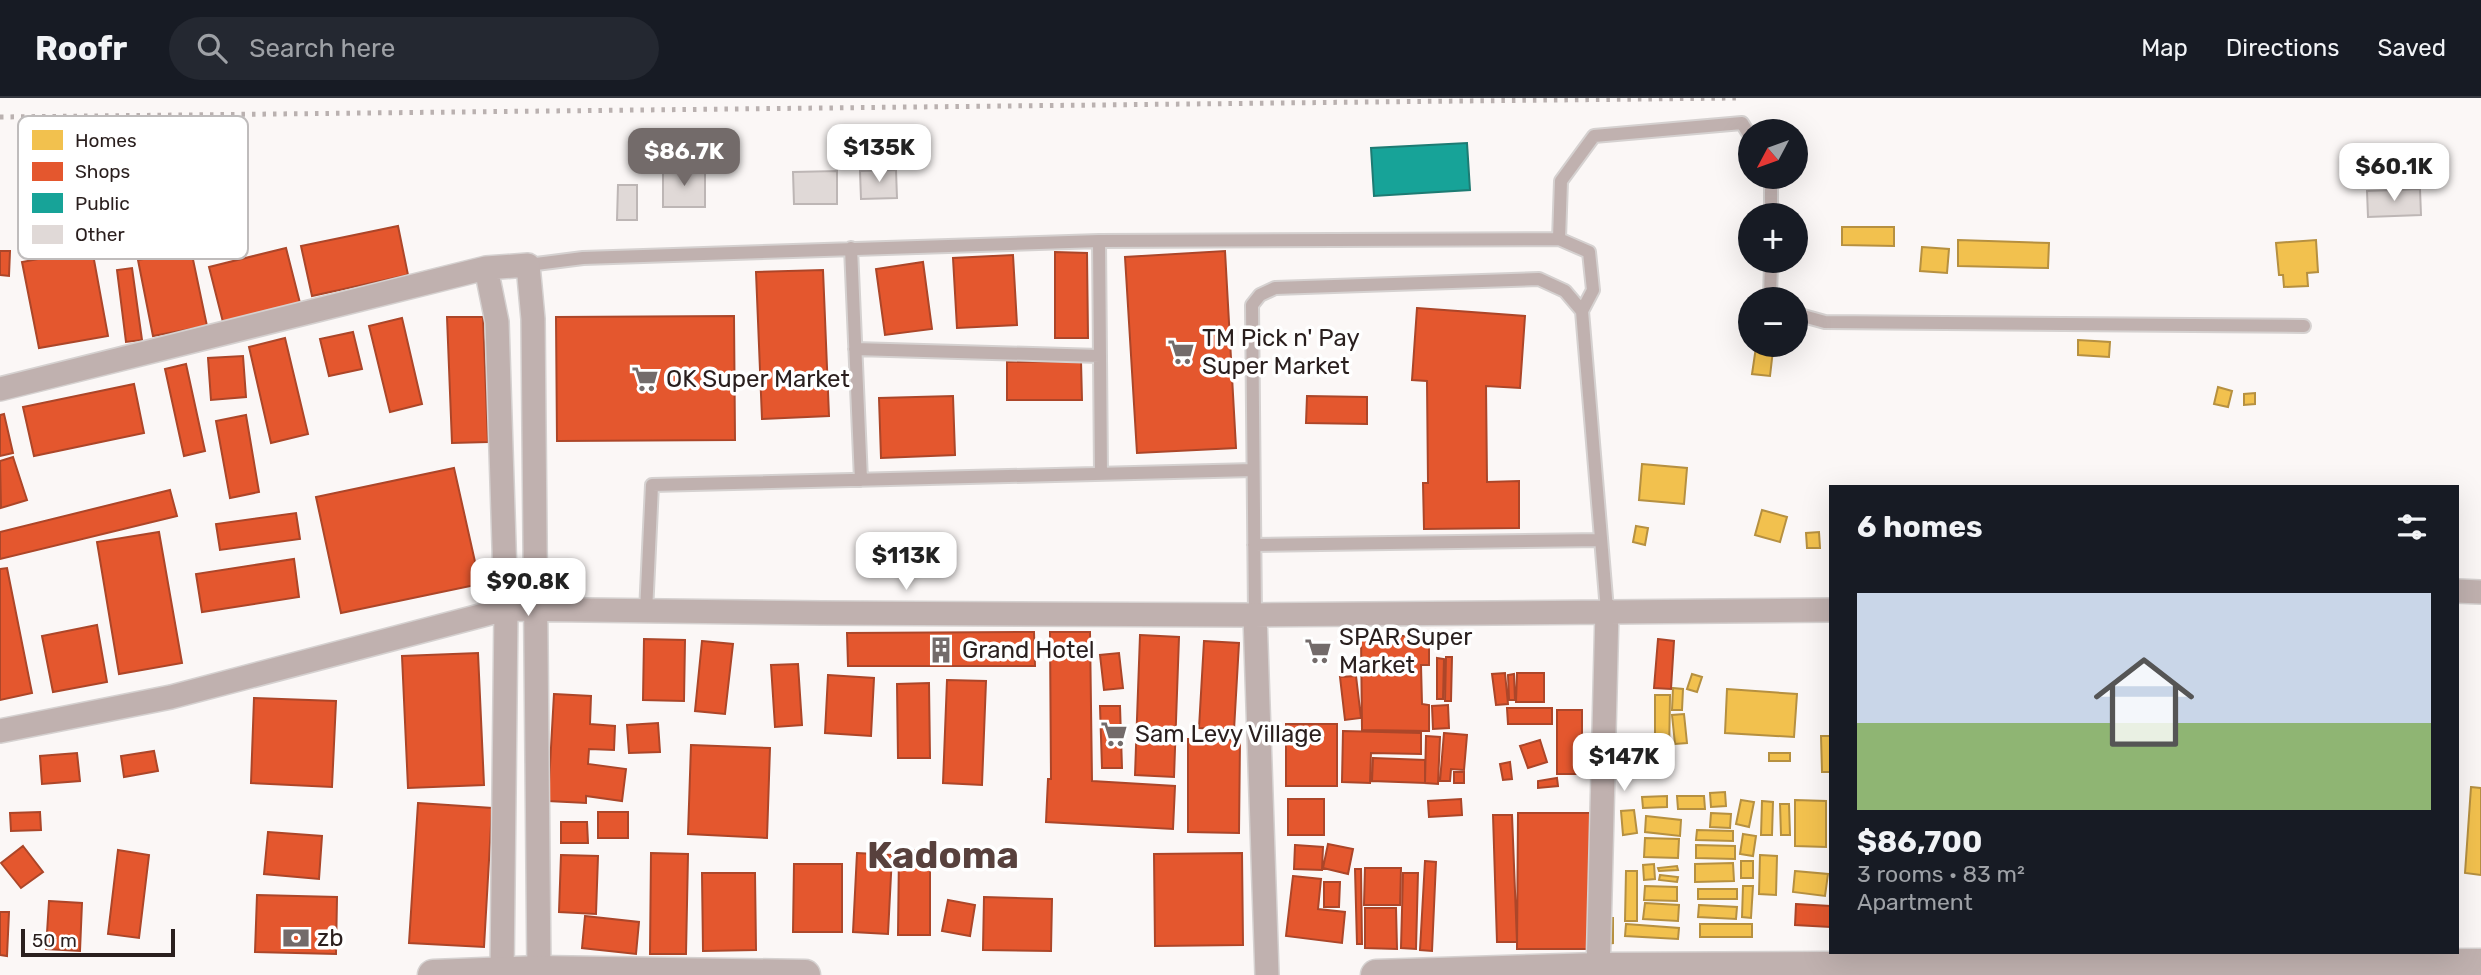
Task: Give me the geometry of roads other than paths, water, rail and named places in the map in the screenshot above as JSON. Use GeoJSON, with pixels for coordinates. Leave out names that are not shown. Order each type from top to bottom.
{"type":"FeatureCollection","features":[{"type":"Feature","properties":{"kind":"street"},"geometry":{"type":"LineString","coordinates":[[0,389],[486,268],[528,265],[533,319],[539,973]]}},
{"type":"Feature","properties":{"kind":"street"},"geometry":{"type":"LineString","coordinates":[[486,268],[497,322],[506,609],[502,973]]}},
{"type":"Feature","properties":{"kind":"street"},"geometry":{"type":"LineString","coordinates":[[2459,591],[2476,590],[2481,593]]}},
{"type":"Feature","properties":{"kind":"street"},"geometry":{"type":"LineString","coordinates":[[0,731],[171,697],[506,609],[1255,615],[1829,610]]}},
{"type":"Feature","properties":{"kind":"street"},"geometry":{"type":"LineString","coordinates":[[1598,971],[1607,610]]}},
{"type":"Feature","properties":{"kind":"street"},"geometry":{"type":"LineString","coordinates":[[1255,615],[1267,975]]}},
{"type":"Feature","properties":{"kind":"street"},"geometry":{"type":"LineString","coordinates":[[1376,975],[2040,965],[2481,964]]}},
{"type":"Feature","properties":{"kind":"street"},"geometry":{"type":"LineString","coordinates":[[433,975],[805,975]]}},
{"type":"Feature","properties":{"kind":"lane"},"geometry":{"type":"LineString","coordinates":[[1559,239],[1561,181],[1594,136],[1738,123]]}},
{"type":"Feature","properties":{"kind":"lane"},"geometry":{"type":"LineString","coordinates":[[528,265],[583,258],[1099,241],[1559,239],[1589,252],[1593,290],[1582,311],[1607,610]]}},
{"type":"Feature","properties":{"kind":"lane"},"geometry":{"type":"LineString","coordinates":[[1099,241],[1101,474]]}},
{"type":"Feature","properties":{"kind":"lane"},"geometry":{"type":"LineString","coordinates":[[851,248],[861,480]]}},
{"type":"Feature","properties":{"kind":"lane"},"geometry":{"type":"LineString","coordinates":[[1255,615],[1252,305],[1260,295],[1275,288],[1539,279],[1565,291],[1582,311]]}},
{"type":"Feature","properties":{"kind":"lane"},"geometry":{"type":"LineString","coordinates":[[1808,318],[1825,323],[2304,327]]}},
{"type":"Feature","properties":{"kind":"lane"},"geometry":{"type":"LineString","coordinates":[[855,349],[1100,356]]}},
{"type":"Feature","properties":{"kind":"lane"},"geometry":{"type":"LineString","coordinates":[[646,612],[652,485],[1253,470]]}},
{"type":"Feature","properties":{"kind":"lane"},"geometry":{"type":"LineString","coordinates":[[1254,545],[1601,540]]}},
{"type":"Feature","properties":{"kind":"railway"},"geometry":{"type":"LineString","coordinates":[[91,116],[1736,98]]}},
{"type":"Feature","properties":{"kind":"railway"},"geometry":{"type":"LineString","coordinates":[[0,117],[18,117]]}},
{"type":"Feature","properties":{"kind":"place","name":"TM Pick n' Pay Super Market"},"geometry":{"type":"Point","coordinates":[1181,352]}},
{"type":"Feature","properties":{"kind":"place","name":"OK Super Market"},"geometry":{"type":"Point","coordinates":[645,379]}},
{"type":"Feature","properties":{"kind":"place","name":"Grand Hotel"},"geometry":{"type":"Point","coordinates":[941,650]}},
{"type":"Feature","properties":{"kind":"place","name":"SPAR Super Market"},"geometry":{"type":"Point","coordinates":[1318,651]}},
{"type":"Feature","properties":{"kind":"place","name":"Sam Levy Village"},"geometry":{"type":"Point","coordinates":[1114,734]}},
{"type":"Feature","properties":{"kind":"place","name":"zb"},"geometry":{"type":"Point","coordinates":[296,938]}},
{"type":"Feature","properties":{"kind":"district","name":"Kadoma"},"geometry":{"type":"Point","coordinates":[943,855]}}]}
